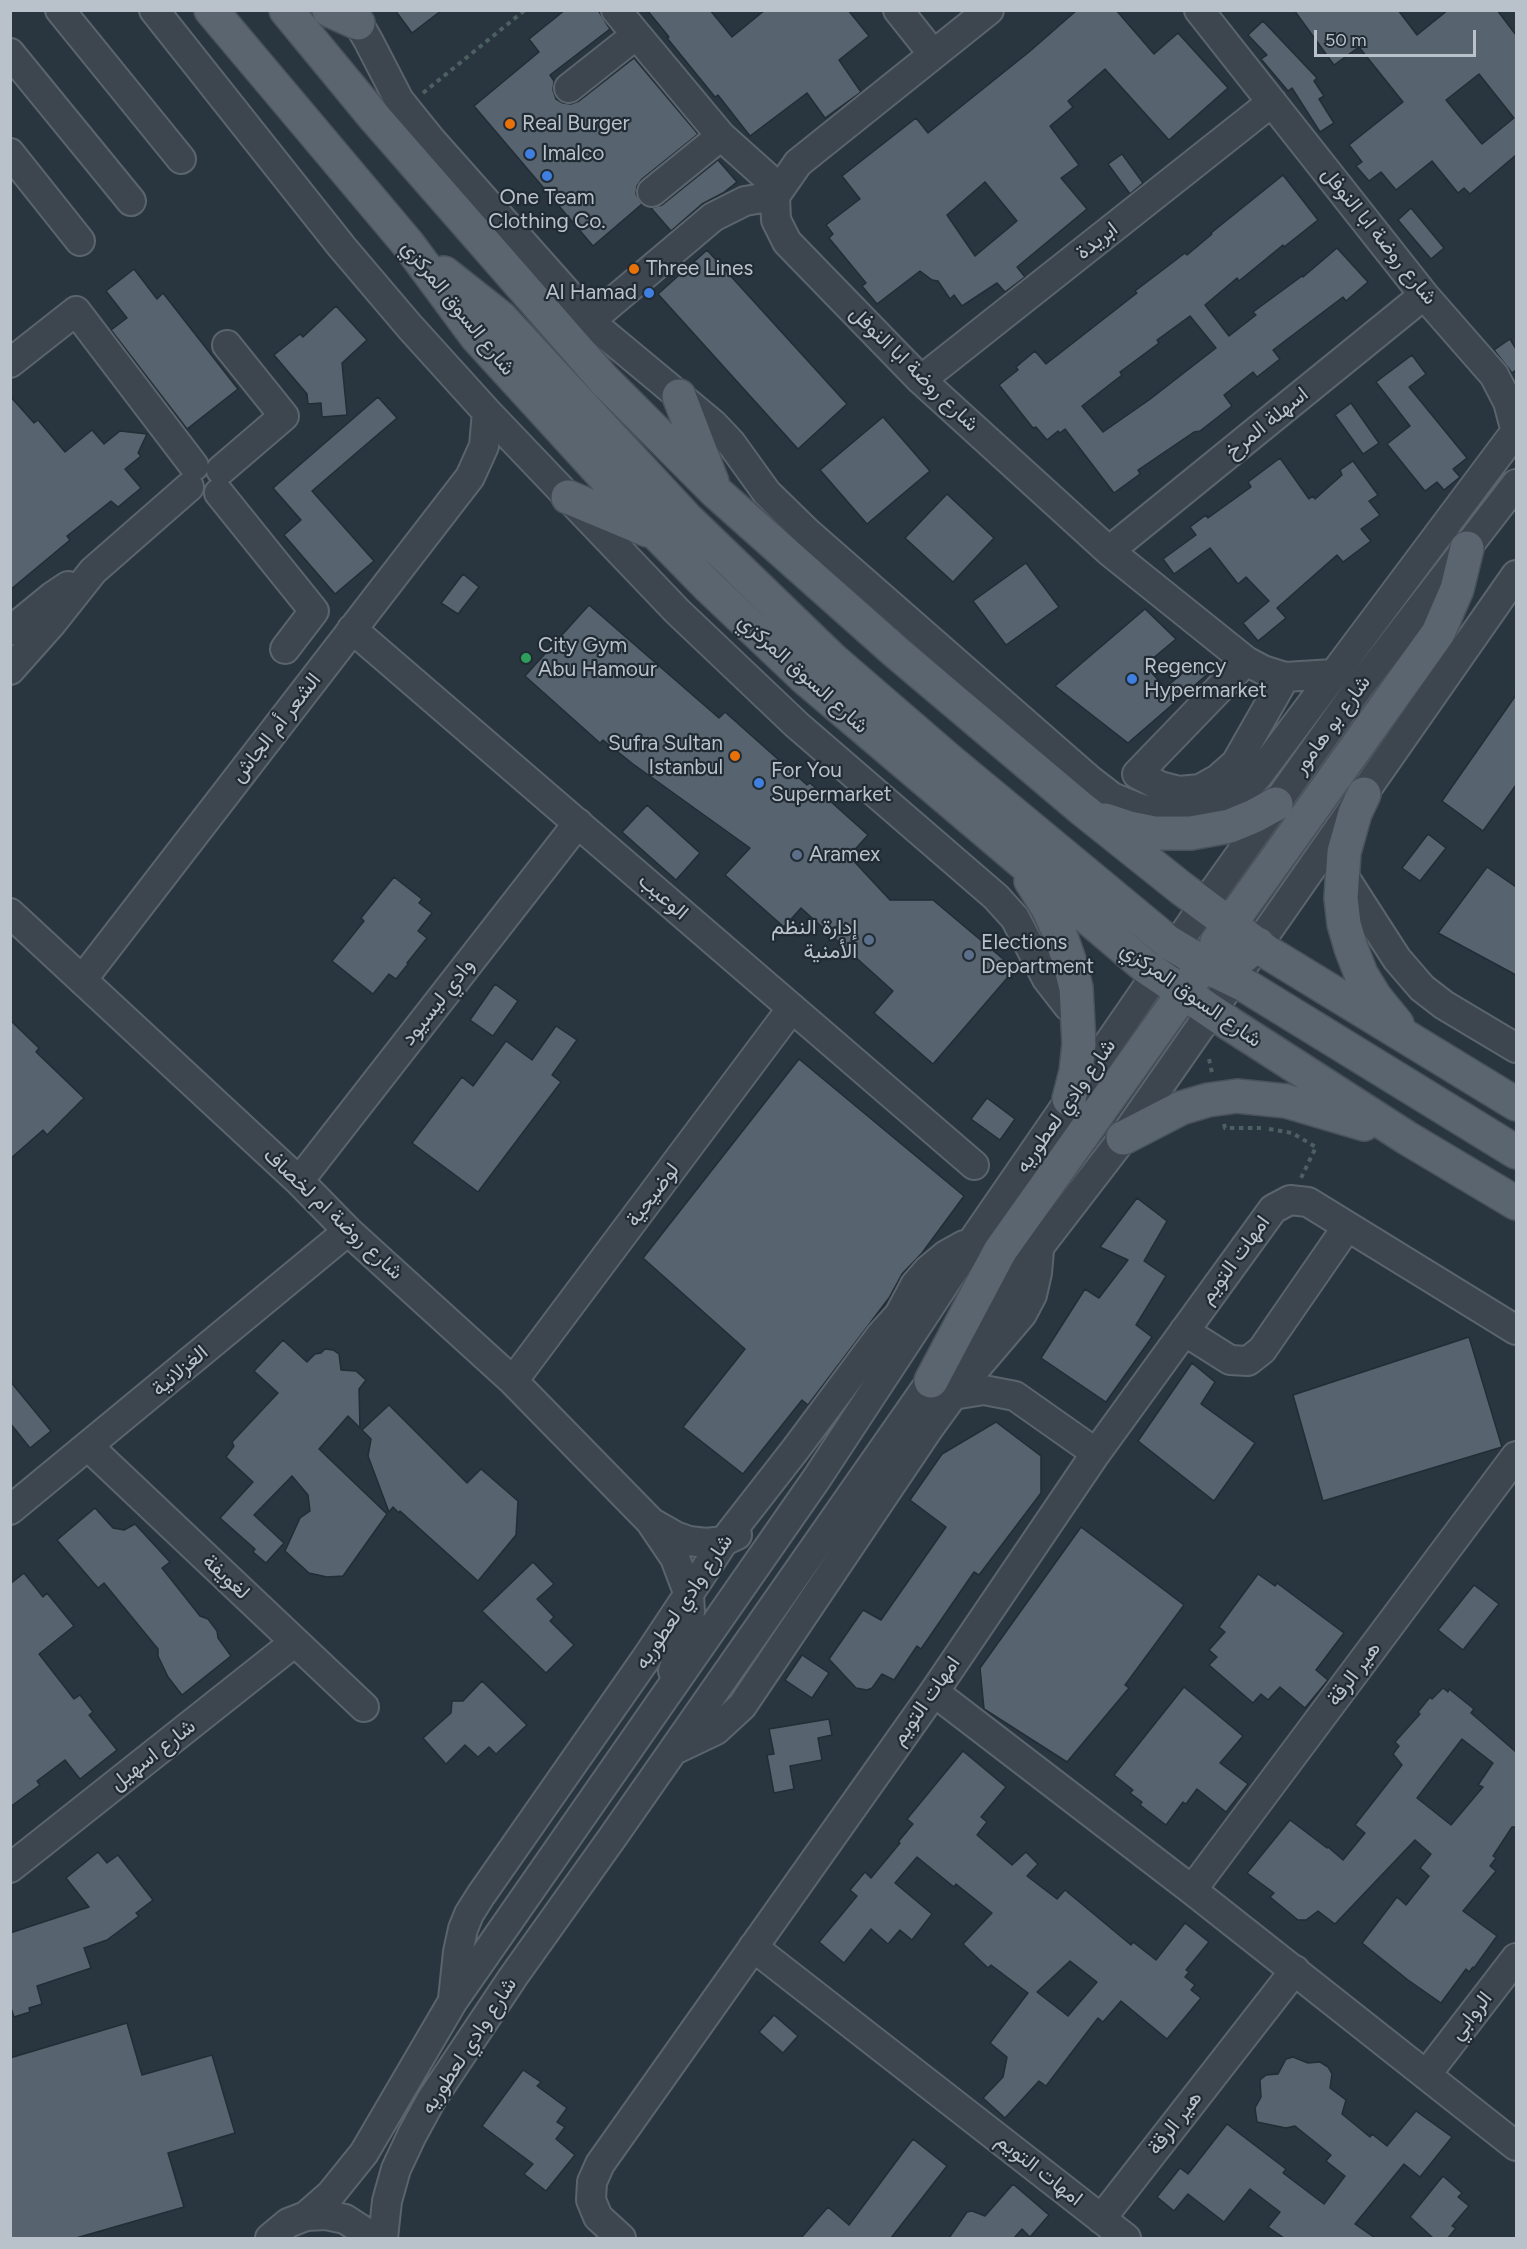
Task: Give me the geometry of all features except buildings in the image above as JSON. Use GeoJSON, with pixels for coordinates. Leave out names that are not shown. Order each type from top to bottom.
{"type":"FeatureCollection","features":[{"type":"Feature","properties":{"kind":"main road","name":"شارع السوق المركزي"},"geometry":{"type":"LineString","coordinates":[[211,10],[408,244],[476,336],[656,533],[805,678],[1146,967],[1407,1138],[1516,1203]]}},
{"type":"Feature","properties":{"kind":"main road"},"geometry":{"type":"LineString","coordinates":[[286,10],[375,118],[604,380],[716,492],[896,652],[1082,809],[1217,914],[1257,944],[1422,1048],[1514,1102]]}},
{"type":"Feature","properties":{"kind":"main road"},"geometry":{"type":"LineString","coordinates":[[408,244],[501,318],[686,518],[832,659],[950,761],[1168,942],[1516,1152]]}},
{"type":"Feature","properties":{"kind":"main road"},"geometry":{"type":"LineString","coordinates":[[679,396],[716,492]]}},
{"type":"Feature","properties":{"kind":"main road"},"geometry":{"type":"LineString","coordinates":[[568,497],[656,533]]}},
{"type":"Feature","properties":{"kind":"main road"},"geometry":{"type":"LineString","coordinates":[[1217,914],[1438,633],[1457,589],[1467,548]]}},
{"type":"Feature","properties":{"kind":"main road"},"geometry":{"type":"LineString","coordinates":[[1364,794],[1349,832],[1341,872],[1344,924],[1361,974],[1391,1018],[1422,1048]]}},
{"type":"Feature","properties":{"kind":"main road"},"geometry":{"type":"LineString","coordinates":[[1082,809],[1129,828],[1154,833],[1180,834],[1230,826],[1276,804]]}},
{"type":"Feature","properties":{"kind":"main road"},"geometry":{"type":"LineString","coordinates":[[1017,859],[1048,908],[1060,934],[1074,979],[1079,1044],[1076,1072],[1069,1099]]}},
{"type":"Feature","properties":{"kind":"main road"},"geometry":{"type":"LineString","coordinates":[[1211,1011],[1203,1001],[1200,978],[1213,940],[1215,928],[1211,914],[1217,914]]}},
{"type":"Feature","properties":{"kind":"main road"},"geometry":{"type":"LineString","coordinates":[[942,1388],[1000,1251],[1171,983],[1172,963],[1188,960],[1218,966],[1228,965],[1245,956],[1257,944]]}},
{"type":"Feature","properties":{"kind":"main road"},"geometry":{"type":"LineString","coordinates":[[1123,1138],[1181,1108],[1237,1096],[1286,1101],[1407,1138]]}},
{"type":"Feature","properties":{"kind":"street"},"geometry":{"type":"LineString","coordinates":[[60,10],[181,159]]}},
{"type":"Feature","properties":{"kind":"street","name":"شارع السوق المركزي"},"geometry":{"type":"LineString","coordinates":[[154,10],[342,247],[487,412],[678,611],[797,725],[996,897],[1015,918],[1053,988],[1068,1006],[1078,1012]]}},
{"type":"Feature","properties":{"kind":"street"},"geometry":{"type":"LineString","coordinates":[[616,10],[721,136],[777,192]]}},
{"type":"Feature","properties":{"kind":"street"},"geometry":{"type":"LineString","coordinates":[[898,10],[933,54]]}},
{"type":"Feature","properties":{"kind":"street"},"geometry":{"type":"LineString","coordinates":[[591,320],[713,218],[745,201],[777,192],[798,163],[989,10]]}},
{"type":"Feature","properties":{"kind":"street","name":"شارع روضة ابا النوفل"},"geometry":{"type":"LineString","coordinates":[[1199,10],[1424,295],[1505,379],[1508,402],[1516,431]]}},
{"type":"Feature","properties":{"kind":"street"},"geometry":{"type":"LineString","coordinates":[[344,15],[405,107],[432,141],[591,320],[679,396]]}},
{"type":"Feature","properties":{"kind":"street"},"geometry":{"type":"LineString","coordinates":[[569,88],[636,35]]}},
{"type":"Feature","properties":{"kind":"street"},"geometry":{"type":"LineString","coordinates":[[10,54],[130,201]]}},
{"type":"Feature","properties":{"kind":"street","name":"ابريدة"},"geometry":{"type":"LineString","coordinates":[[921,380],[1272,102]]}},
{"type":"Feature","properties":{"kind":"street"},"geometry":{"type":"LineString","coordinates":[[652,192],[721,136]]}},
{"type":"Feature","properties":{"kind":"street"},"geometry":{"type":"LineString","coordinates":[[10,153],[80,241]]}},
{"type":"Feature","properties":{"kind":"street","name":"شارع روضة ابا النوفل"},"geometry":{"type":"LineString","coordinates":[[777,192],[776,220],[787,242],[921,380],[1109,551],[1246,661],[1263,670],[1285,677],[1333,674]]}},
{"type":"Feature","properties":{"kind":"street","name":"اسهلة المرخ"},"geometry":{"type":"LineString","coordinates":[[1109,551],[1424,295]]}},
{"type":"Feature","properties":{"kind":"street"},"geometry":{"type":"LineString","coordinates":[[10,363],[76,312],[206,479],[314,611],[285,649]]}},
{"type":"Feature","properties":{"kind":"street"},"geometry":{"type":"LineString","coordinates":[[10,632],[53,596],[93,571],[284,416],[227,345]]}},
{"type":"Feature","properties":{"kind":"street","name":"شارع بو هامور"},"geometry":{"type":"LineString","coordinates":[[679,396],[731,443],[767,493],[807,532],[1090,780],[1112,797],[1156,813],[1182,814],[1205,811],[1226,804],[1241,794],[1257,777],[1516,431]]}},
{"type":"Feature","properties":{"kind":"street","name":"الشعر أم الجاش"},"geometry":{"type":"LineString","coordinates":[[82,980],[470,477],[484,446],[487,412]]}},
{"type":"Feature","properties":{"kind":"street","name":"الشعر أم الجاش"},"geometry":{"type":"LineString","coordinates":[[470,477],[499,462],[532,460]]}},
{"type":"Feature","properties":{"kind":"street","name":"شارع بو هامور"},"geometry":{"type":"LineString","coordinates":[[1217,914],[1276,804],[1360,686],[1516,484]]}},
{"type":"Feature","properties":{"kind":"street"},"geometry":{"type":"LineString","coordinates":[[10,670],[51,624],[93,571]]}},
{"type":"Feature","properties":{"kind":"street"},"geometry":{"type":"LineString","coordinates":[[1257,944],[1516,575]]}},
{"type":"Feature","properties":{"kind":"street","name":"الوعيب"},"geometry":{"type":"LineString","coordinates":[[352,628],[974,1165]]}},
{"type":"Feature","properties":{"kind":"street"},"geometry":{"type":"LineString","coordinates":[[1246,661],[1137,774],[1160,786],[1179,791],[1200,789],[1218,779],[1236,763],[1285,677],[1299,691],[1307,709]]}},
{"type":"Feature","properties":{"kind":"street","name":"وادي ليسيود"},"geometry":{"type":"LineString","coordinates":[[299,1181],[578,823]]}},
{"type":"Feature","properties":{"kind":"street"},"geometry":{"type":"LineString","coordinates":[[1341,872],[1397,958],[1422,988],[1444,1005],[1516,1048]]}},
{"type":"Feature","properties":{"kind":"street","name":"شارع روضة ام لخصاف"},"geometry":{"type":"LineString","coordinates":[[10,913],[299,1181],[348,1231],[513,1381],[650,1521],[675,1558],[689,1595],[690,1612],[687,1630],[663,1701]]}},
{"type":"Feature","properties":{"kind":"street","name":"شارع وادي لعطوريه"},"geometry":{"type":"LineString","coordinates":[[270,2238],[288,2223],[306,2216],[331,2194],[364,2153],[453,2001],[817,1478],[1069,1099],[1171,983]]}},
{"type":"Feature","properties":{"kind":"street","name":"لوضيحية"},"geometry":{"type":"LineString","coordinates":[[513,1381],[792,1008]]}},
{"type":"Feature","properties":{"kind":"street","name":"شارع وادي لعطوريه"},"geometry":{"type":"LineString","coordinates":[[383,2238],[387,2201],[396,2169],[412,2135],[431,2100],[513,1977],[672,1751],[942,1388],[983,1320],[1123,1138],[1211,1011]]}},
{"type":"Feature","properties":{"kind":"street","name":"امهات التويم"},"geometry":{"type":"LineString","coordinates":[[621,2238],[598,2217],[591,2200],[592,2182],[600,2164],[934,1692],[1096,1453],[1273,1209],[1290,1200],[1308,1202],[1516,1330]]}},
{"type":"Feature","properties":{"kind":"street"},"geometry":{"type":"LineString","coordinates":[[1184,1331],[1230,1360],[1248,1361],[1262,1350],[1347,1227]]}},
{"type":"Feature","properties":{"kind":"street","name":"الغزلانية"},"geometry":{"type":"LineString","coordinates":[[10,1510],[348,1231]]}},
{"type":"Feature","properties":{"kind":"street","name":"شارع وادي لعطوريه"},"geometry":{"type":"LineString","coordinates":[[453,2001],[458,1952],[469,1914],[724,1541],[880,1336],[899,1315],[915,1285],[927,1270],[946,1255],[974,1239]]}},
{"type":"Feature","properties":{"kind":"street","name":"شارع وادي لعطوريه"},"geometry":{"type":"LineString","coordinates":[[942,1388],[1001,1340],[1022,1314],[1032,1295],[1040,1247]]}},
{"type":"Feature","properties":{"kind":"street"},"geometry":{"type":"LineString","coordinates":[[1001,1340],[1005,1368],[1015,1395]]}},
{"type":"Feature","properties":{"kind":"street"},"geometry":{"type":"LineString","coordinates":[[942,1388],[984,1390],[1015,1395],[1096,1453]]}},
{"type":"Feature","properties":{"kind":"street","name":"لغويفة"},"geometry":{"type":"LineString","coordinates":[[89,1447],[364,1707]]}},
{"type":"Feature","properties":{"kind":"street","name":"هير الرقة"},"geometry":{"type":"LineString","coordinates":[[1192,1890],[1516,1460]]}},
{"type":"Feature","properties":{"kind":"street","name":"شارع روضة ام لخصاف"},"geometry":{"type":"LineString","coordinates":[[650,1521],[675,1536],[689,1541],[706,1543],[724,1541],[748,1529],[817,1478]]}},
{"type":"Feature","properties":{"kind":"street","name":"شارع اسهيل"},"geometry":{"type":"LineString","coordinates":[[10,1869],[295,1642]]}},
{"type":"Feature","properties":{"kind":"street"},"geometry":{"type":"LineString","coordinates":[[934,1692],[1192,1890],[1516,2146]]}},
{"type":"Feature","properties":{"kind":"street","name":"امهات التويم"},"geometry":{"type":"LineString","coordinates":[[753,1947],[1126,2238]]}},
{"type":"Feature","properties":{"kind":"street","name":"الروابي"},"geometry":{"type":"LineString","coordinates":[[1426,2075],[1516,1958]]}},
{"type":"Feature","properties":{"kind":"street","name":"هير الرقة"},"geometry":{"type":"LineString","coordinates":[[1101,2219],[1294,1970]]}},
{"type":"Feature","properties":{"kind":"street"},"geometry":{"type":"LineString","coordinates":[[306,2216],[326,2215],[345,2219],[362,2229],[370,2238]]}},
{"type":"Feature","properties":{"kind":"path"},"geometry":{"type":"LineString","coordinates":[[405,107],[525,10]]}},
{"type":"Feature","properties":{"kind":"path"},"geometry":{"type":"LineString","coordinates":[[1218,1099],[1225,1128],[1263,1128],[1292,1133],[1316,1147],[1290,1200]]}},
{"type":"Feature","properties":{"kind":"place","name":"Real Burger"},"geometry":{"type":"Point","coordinates":[510,124]}},
{"type":"Feature","properties":{"kind":"place","name":"Imalco"},"geometry":{"type":"Point","coordinates":[530,154]}},
{"type":"Feature","properties":{"kind":"place","name":"One Team Clothing Co."},"geometry":{"type":"Point","coordinates":[547,176]}},
{"type":"Feature","properties":{"kind":"place","name":"Three Lines"},"geometry":{"type":"Point","coordinates":[634,269]}},
{"type":"Feature","properties":{"kind":"place","name":"Al Hamad"},"geometry":{"type":"Point","coordinates":[649,293]}},
{"type":"Feature","properties":{"kind":"place","name":"City Gym Abu Hamour"},"geometry":{"type":"Point","coordinates":[526,658]}},
{"type":"Feature","properties":{"kind":"place","name":"Regency Hypermarket"},"geometry":{"type":"Point","coordinates":[1132,679]}},
{"type":"Feature","properties":{"kind":"place","name":"Sufra Sultan Istanbul"},"geometry":{"type":"Point","coordinates":[735,756]}},
{"type":"Feature","properties":{"kind":"place","name":"For You Supermarket"},"geometry":{"type":"Point","coordinates":[759,783]}},
{"type":"Feature","properties":{"kind":"place","name":"Aramex"},"geometry":{"type":"Point","coordinates":[797,855]}},
{"type":"Feature","properties":{"kind":"place","name":"إدارة النظم الأمنية"},"geometry":{"type":"Point","coordinates":[869,940]}},
{"type":"Feature","properties":{"kind":"place","name":"Elections Department"},"geometry":{"type":"Point","coordinates":[969,955]}}]}
